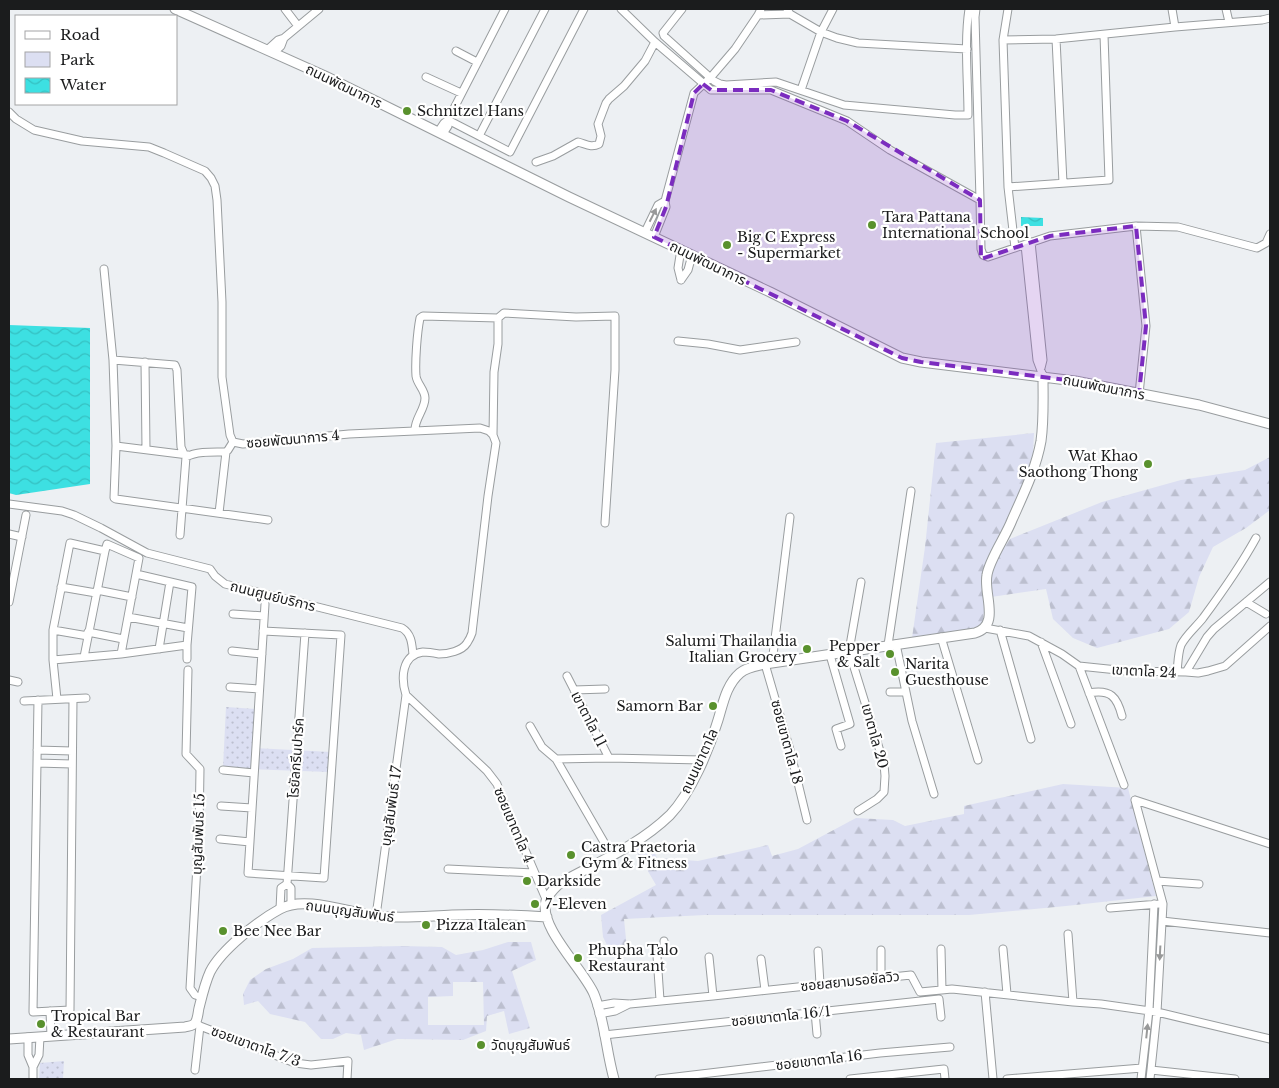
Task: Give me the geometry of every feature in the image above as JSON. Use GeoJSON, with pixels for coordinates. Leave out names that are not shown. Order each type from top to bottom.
{"type":"FeatureCollection","features":[{"type":"Feature","properties":{"kind":"street","name":"ถนนพัฒนาการ"},"geometry":{"type":"LineString","coordinates":[[176,9],[325,76],[569,197],[681,249],[902,358],[921,362],[1042,372],[1074,381],[1199,405],[1270,424]]}},
{"type":"Feature","properties":{"kind":"street"},"geometry":{"type":"LineString","coordinates":[[285,9],[298,26]]}},
{"type":"Feature","properties":{"kind":"street"},"geometry":{"type":"LineString","coordinates":[[270,52],[281,46],[284,38],[319,9]]}},
{"type":"Feature","properties":{"kind":"street"},"geometry":{"type":"LineString","coordinates":[[441,133],[448,126],[448,120],[461,93],[505,9]]}},
{"type":"Feature","properties":{"kind":"street"},"geometry":{"type":"LineString","coordinates":[[479,136],[545,9]]}},
{"type":"Feature","properties":{"kind":"street"},"geometry":{"type":"LineString","coordinates":[[448,120],[510,152],[584,9]]}},
{"type":"Feature","properties":{"kind":"street"},"geometry":{"type":"LineString","coordinates":[[621,9],[655,42],[711,90],[771,90],[848,122],[890,150],[980,200]]}},
{"type":"Feature","properties":{"kind":"street"},"geometry":{"type":"LineString","coordinates":[[682,9],[663,34],[664,36],[720,84],[776,82],[844,105],[968,115],[967,49],[969,9]]}},
{"type":"Feature","properties":{"kind":"street"},"geometry":{"type":"LineString","coordinates":[[801,90],[821,32],[833,9]]}},
{"type":"Feature","properties":{"kind":"street"},"geometry":{"type":"LineString","coordinates":[[976,9],[982,254],[988,257],[1050,236],[1136,226],[1178,227],[1257,248],[1266,243],[1270,234]]}},
{"type":"Feature","properties":{"kind":"street"},"geometry":{"type":"LineString","coordinates":[[1008,9],[1003,40],[1008,187],[1015,248]]}},
{"type":"Feature","properties":{"kind":"street"},"geometry":{"type":"LineString","coordinates":[[1172,9],[1174,27]]}},
{"type":"Feature","properties":{"kind":"street"},"geometry":{"type":"LineString","coordinates":[[1226,9],[1229,22]]}},
{"type":"Feature","properties":{"kind":"street"},"geometry":{"type":"LineString","coordinates":[[654,237],[666,208],[665,201],[694,93],[711,77],[735,49],[760,12],[788,12],[821,32],[858,43],[967,49]]}},
{"type":"Feature","properties":{"kind":"street"},"geometry":{"type":"LineString","coordinates":[[1003,40],[1056,39],[1270,18]]}},
{"type":"Feature","properties":{"kind":"street"},"geometry":{"type":"LineString","coordinates":[[1008,187],[1109,180],[1104,34]]}},
{"type":"Feature","properties":{"kind":"street"},"geometry":{"type":"LineString","coordinates":[[1056,39],[1063,183]]}},
{"type":"Feature","properties":{"kind":"street"},"geometry":{"type":"LineString","coordinates":[[536,162],[553,156],[578,142],[594,146],[599,144],[601,136],[598,124],[606,104],[645,61],[655,42]]}},
{"type":"Feature","properties":{"kind":"street"},"geometry":{"type":"LineString","coordinates":[[456,51],[477,62]]}},
{"type":"Feature","properties":{"kind":"street"},"geometry":{"type":"LineString","coordinates":[[426,77],[461,93]]}},
{"type":"Feature","properties":{"kind":"street","name":"ซอยพัฒนาการ 4"},"geometry":{"type":"LineString","coordinates":[[9,112],[16,119],[34,130],[82,141],[149,147],[205,171],[211,178],[216,186],[218,205],[222,302],[222,377],[230,435],[233,442],[243,444],[349,434],[480,428],[489,431],[493,435]]}},
{"type":"Feature","properties":{"kind":"street"},"geometry":{"type":"LineString","coordinates":[[644,232],[658,205],[665,201]]}},
{"type":"Feature","properties":{"kind":"street"},"geometry":{"type":"LineString","coordinates":[[1136,226],[1146,326],[1139,394]]}},
{"type":"Feature","properties":{"kind":"street"},"geometry":{"type":"LineString","coordinates":[[985,628],[989,622],[987,576],[1034,468],[1041,441],[1042,372],[1037,360],[1028,244]]}},
{"type":"Feature","properties":{"kind":"street"},"geometry":{"type":"LineString","coordinates":[[681,249],[678,268],[681,280],[688,270],[692,255]]}},
{"type":"Feature","properties":{"kind":"street"},"geometry":{"type":"LineString","coordinates":[[104,269],[113,360],[116,446],[114,498],[268,520]]}},
{"type":"Feature","properties":{"kind":"street"},"geometry":{"type":"LineString","coordinates":[[415,431],[425,398],[416,378],[420,318],[423,316],[498,318],[504,313],[576,317],[615,316],[615,370],[606,523]]}},
{"type":"Feature","properties":{"kind":"street"},"geometry":{"type":"LineString","coordinates":[[406,695],[403,685],[403,670],[413,655],[424,652],[441,654],[456,651],[467,644],[472,632],[496,443],[493,435],[494,372],[498,344],[498,318]]}},
{"type":"Feature","properties":{"kind":"street"},"geometry":{"type":"LineString","coordinates":[[678,341],[740,350],[796,342]]}},
{"type":"Feature","properties":{"kind":"street"},"geometry":{"type":"LineString","coordinates":[[113,360],[171,364],[176,367],[182,446],[186,455],[180,535]]}},
{"type":"Feature","properties":{"kind":"street"},"geometry":{"type":"LineString","coordinates":[[145,362],[146,449]]}},
{"type":"Feature","properties":{"kind":"street"},"geometry":{"type":"LineString","coordinates":[[219,513],[226,452],[233,442]]}},
{"type":"Feature","properties":{"kind":"street"},"geometry":{"type":"LineString","coordinates":[[116,446],[186,455],[226,452]]}},
{"type":"Feature","properties":{"kind":"street"},"geometry":{"type":"LineString","coordinates":[[911,491],[892,644],[912,721],[934,794]]}},
{"type":"Feature","properties":{"kind":"street","name":"ถนนศูนย์บริการ"},"geometry":{"type":"LineString","coordinates":[[9,504],[74,514],[147,553],[210,569],[225,584],[402,628],[409,634],[413,655]]}},
{"type":"Feature","properties":{"kind":"street"},"geometry":{"type":"LineString","coordinates":[[9,602],[26,515]]}},
{"type":"Feature","properties":{"kind":"street"},"geometry":{"type":"LineString","coordinates":[[768,664],[790,517]]}},
{"type":"Feature","properties":{"kind":"street"},"geometry":{"type":"LineString","coordinates":[[9,534],[22,537]]}},
{"type":"Feature","properties":{"kind":"street"},"geometry":{"type":"LineString","coordinates":[[1177,672],[1182,644],[1233,577],[1256,538]]}},
{"type":"Feature","properties":{"kind":"street"},"geometry":{"type":"LineString","coordinates":[[57,700],[52,660],[53,630],[70,543],[105,551]]}},
{"type":"Feature","properties":{"kind":"street"},"geometry":{"type":"LineString","coordinates":[[84,657],[107,544],[139,558],[120,654]]}},
{"type":"Feature","properties":{"kind":"street"},"geometry":{"type":"LineString","coordinates":[[136,574],[192,586],[187,659]]}},
{"type":"Feature","properties":{"kind":"street"},"geometry":{"type":"LineString","coordinates":[[159,649],[170,582]]}},
{"type":"Feature","properties":{"kind":"street"},"geometry":{"type":"LineString","coordinates":[[850,651],[861,582]]}},
{"type":"Feature","properties":{"kind":"street","name":"เขาตาโล 24"},"geometry":{"type":"LineString","coordinates":[[985,628],[1029,636],[1062,654],[1079,666],[1127,671],[1186,672],[1211,633],[1270,582]]}},
{"type":"Feature","properties":{"kind":"street"},"geometry":{"type":"LineString","coordinates":[[61,587],[132,597]]}},
{"type":"Feature","properties":{"kind":"street"},"geometry":{"type":"LineString","coordinates":[[1246,602],[1266,614]]}},
{"type":"Feature","properties":{"kind":"street"},"geometry":{"type":"LineString","coordinates":[[263,631],[342,635],[324,878],[248,873],[259,689],[262,654],[263,631],[265,604]]}},
{"type":"Feature","properties":{"kind":"street"},"geometry":{"type":"LineString","coordinates":[[233,614],[264,616]]}},
{"type":"Feature","properties":{"kind":"street"},"geometry":{"type":"LineString","coordinates":[[128,617],[188,628]]}},
{"type":"Feature","properties":{"kind":"street"},"geometry":{"type":"LineString","coordinates":[[1186,672],[1208,672],[1225,666],[1270,626]]}},
{"type":"Feature","properties":{"kind":"street","name":"ถนนเขาตาโล"},"geometry":{"type":"LineString","coordinates":[[546,899],[560,883],[637,842],[670,814],[687,792],[718,720],[729,687],[741,672],[753,666],[975,633],[985,628]]}},
{"type":"Feature","properties":{"kind":"street"},"geometry":{"type":"LineString","coordinates":[[53,630],[124,639]]}},
{"type":"Feature","properties":{"kind":"street"},"geometry":{"type":"LineString","coordinates":[[1000,630],[1031,739]]}},
{"type":"Feature","properties":{"kind":"street","name":"โรยัลกรีนปาร์ค"},"geometry":{"type":"LineString","coordinates":[[291,905],[291,888],[287,884],[287,875],[305,632]]}},
{"type":"Feature","properties":{"kind":"street"},"geometry":{"type":"LineString","coordinates":[[941,637],[978,760]]}},
{"type":"Feature","properties":{"kind":"street"},"geometry":{"type":"LineString","coordinates":[[1041,642],[1071,724]]}},
{"type":"Feature","properties":{"kind":"street"},"geometry":{"type":"LineString","coordinates":[[52,660],[120,654],[187,645]]}},
{"type":"Feature","properties":{"kind":"street"},"geometry":{"type":"LineString","coordinates":[[232,651],[262,654]]}},
{"type":"Feature","properties":{"kind":"street","name":"เขาตาโล 20"},"geometry":{"type":"LineString","coordinates":[[850,651],[884,764],[885,776],[884,792],[877,799],[858,811]]}},
{"type":"Feature","properties":{"kind":"street"},"geometry":{"type":"LineString","coordinates":[[830,655],[850,724],[836,728],[841,746]]}},
{"type":"Feature","properties":{"kind":"street","name":"ซอยเขาตาโล 18"},"geometry":{"type":"LineString","coordinates":[[768,664],[807,820]]}},
{"type":"Feature","properties":{"kind":"street"},"geometry":{"type":"LineString","coordinates":[[1079,666],[1124,785]]}},
{"type":"Feature","properties":{"kind":"street","name":"บุญสัมพันธ์ 15"},"geometry":{"type":"LineString","coordinates":[[188,670],[186,754],[200,769],[190,988],[195,995],[202,998]]}},
{"type":"Feature","properties":{"kind":"street","name":"เขาตาโล 11"},"geometry":{"type":"LineString","coordinates":[[567,676],[609,758],[702,760]]}},
{"type":"Feature","properties":{"kind":"street"},"geometry":{"type":"LineString","coordinates":[[9,680],[18,682]]}},
{"type":"Feature","properties":{"kind":"street"},"geometry":{"type":"LineString","coordinates":[[230,687],[259,689]]}},
{"type":"Feature","properties":{"kind":"street"},"geometry":{"type":"LineString","coordinates":[[574,690],[605,689]]}},
{"type":"Feature","properties":{"kind":"street"},"geometry":{"type":"LineString","coordinates":[[890,692],[906,692]]}},
{"type":"Feature","properties":{"kind":"street"},"geometry":{"type":"LineString","coordinates":[[1090,693],[1106,692],[1114,697],[1122,716]]}},
{"type":"Feature","properties":{"kind":"street","name":"ซอยเขาตาโล 4"},"geometry":{"type":"LineString","coordinates":[[406,695],[487,771],[497,784],[512,824],[546,899]]}},
{"type":"Feature","properties":{"kind":"street","name":"บุญสัมพันธ์ 17"},"geometry":{"type":"LineString","coordinates":[[376,916],[406,695]]}},
{"type":"Feature","properties":{"kind":"street"},"geometry":{"type":"LineString","coordinates":[[24,701],[86,698]]}},
{"type":"Feature","properties":{"kind":"street"},"geometry":{"type":"LineString","coordinates":[[38,700],[33,1012],[70,1010],[73,699]]}},
{"type":"Feature","properties":{"kind":"street"},"geometry":{"type":"LineString","coordinates":[[530,726],[542,748],[556,759],[612,856]]}},
{"type":"Feature","properties":{"kind":"street"},"geometry":{"type":"LineString","coordinates":[[37,750],[72,751]]}},
{"type":"Feature","properties":{"kind":"street"},"geometry":{"type":"LineString","coordinates":[[556,759],[609,758]]}},
{"type":"Feature","properties":{"kind":"street"},"geometry":{"type":"LineString","coordinates":[[37,763],[72,764]]}},
{"type":"Feature","properties":{"kind":"street"},"geometry":{"type":"LineString","coordinates":[[223,770],[254,773]]}},
{"type":"Feature","properties":{"kind":"street"},"geometry":{"type":"LineString","coordinates":[[1141,1079],[1153,1011],[1163,904],[1135,800],[1270,844]]}},
{"type":"Feature","properties":{"kind":"street"},"geometry":{"type":"LineString","coordinates":[[221,806],[252,808]]}},
{"type":"Feature","properties":{"kind":"street"},"geometry":{"type":"LineString","coordinates":[[220,840],[250,842]]}},
{"type":"Feature","properties":{"kind":"street"},"geometry":{"type":"LineString","coordinates":[[448,869],[534,873]]}},
{"type":"Feature","properties":{"kind":"street"},"geometry":{"type":"LineString","coordinates":[[1156,881],[1199,884]]}},
{"type":"Feature","properties":{"kind":"street","name":"โรยัลกรีนปาร์ค"},"geometry":{"type":"LineString","coordinates":[[280,909],[281,888],[287,884]]}},
{"type":"Feature","properties":{"kind":"street"},"geometry":{"type":"LineString","coordinates":[[546,899],[545,908],[552,930],[593,993],[614,1079]]}},
{"type":"Feature","properties":{"kind":"street","name":"ถนนบุญสัมพันธ์"},"geometry":{"type":"LineString","coordinates":[[198,1024],[202,998],[210,972],[217,960],[233,943],[268,916],[291,905],[312,904],[376,916],[400,918],[455,915],[547,917]]}},
{"type":"Feature","properties":{"kind":"street"},"geometry":{"type":"LineString","coordinates":[[1150,1079],[1154,904]]}},
{"type":"Feature","properties":{"kind":"street"},"geometry":{"type":"LineString","coordinates":[[1110,908],[1163,904]]}},
{"type":"Feature","properties":{"kind":"street"},"geometry":{"type":"LineString","coordinates":[[1162,921],[1270,932]]}},
{"type":"Feature","properties":{"kind":"street"},"geometry":{"type":"LineString","coordinates":[[1068,934],[1074,1002]]}},
{"type":"Feature","properties":{"kind":"street"},"geometry":{"type":"LineString","coordinates":[[660,1000],[657,956],[664,946],[664,941]]}},
{"type":"Feature","properties":{"kind":"street"},"geometry":{"type":"LineString","coordinates":[[1003,948],[1007,994]]}},
{"type":"Feature","properties":{"kind":"street"},"geometry":{"type":"LineString","coordinates":[[941,949],[942,990]]}},
{"type":"Feature","properties":{"kind":"street"},"geometry":{"type":"LineString","coordinates":[[881,950],[881,978]]}},
{"type":"Feature","properties":{"kind":"street"},"geometry":{"type":"LineString","coordinates":[[818,951],[820,984]]}},
{"type":"Feature","properties":{"kind":"street"},"geometry":{"type":"LineString","coordinates":[[709,957],[713,996]]}},
{"type":"Feature","properties":{"kind":"street"},"geometry":{"type":"LineString","coordinates":[[761,959],[764,990]]}},
{"type":"Feature","properties":{"kind":"street","name":"ซอยสยามรอยัลวิว"},"geometry":{"type":"LineString","coordinates":[[598,1010],[614,1003],[630,1004],[713,996],[911,974],[920,992],[952,989],[1101,1004],[1153,1011],[1270,1039]]}},
{"type":"Feature","properties":{"kind":"street"},"geometry":{"type":"LineString","coordinates":[[985,992],[993,1079]]}},
{"type":"Feature","properties":{"kind":"street","name":"ซอยเขาตาโล 16/1"},"geometry":{"type":"LineString","coordinates":[[604,1035],[939,999],[941,1017]]}},
{"type":"Feature","properties":{"kind":"street"},"geometry":{"type":"LineString","coordinates":[[50,1011],[51,1036]]}},
{"type":"Feature","properties":{"kind":"street"},"geometry":{"type":"LineString","coordinates":[[815,1012],[817,1034]]}},
{"type":"Feature","properties":{"kind":"street"},"geometry":{"type":"LineString","coordinates":[[9,1039],[185,1027],[198,1024],[195,1070]]}},
{"type":"Feature","properties":{"kind":"street","name":"ซอยเขาตาโล 7/3"},"geometry":{"type":"LineString","coordinates":[[198,1024],[295,1063],[311,1065],[348,1061],[347,1079]]}},
{"type":"Feature","properties":{"kind":"street"},"geometry":{"type":"LineString","coordinates":[[28,1037],[28,1056],[33,1067],[33,1079]]}},
{"type":"Feature","properties":{"kind":"street"},"geometry":{"type":"LineString","coordinates":[[33,1067],[39,1055],[40,1037]]}},
{"type":"Feature","properties":{"kind":"street","name":"ซอยเขาตาโล 16"},"geometry":{"type":"LineString","coordinates":[[659,1079],[880,1053],[950,1047]]}},
{"type":"Feature","properties":{"kind":"street"},"geometry":{"type":"LineString","coordinates":[[1007,1079],[1142,1068]]}},
{"type":"Feature","properties":{"kind":"street"},"geometry":{"type":"LineString","coordinates":[[850,1079],[944,1069],[945,1079]]}},
{"type":"Feature","properties":{"kind":"street"},"geometry":{"type":"LineString","coordinates":[[1151,1070],[1235,1079]]}},
{"type":"Feature","properties":{"kind":"highlighted area"},"geometry":{"type":"Polygon","coordinates":[[[703,84],[711,90],[771,90],[847,121],[980,200],[981,259],[1050,236],[1136,226],[1146,326],[1139,394],[1075,381],[902,358],[654,237],[666,207],[694,93],[703,84]]]}},
{"type":"Feature","properties":{"kind":"green space"},"geometry":{"type":"Polygon","coordinates":[[[1034,433],[1033,453],[1026,477],[983,581],[983,621],[979,626],[967,630],[912,638],[925,547],[936,443],[1034,433]]]}},
{"type":"Feature","properties":{"kind":"green space"},"geometry":{"type":"Polygon","coordinates":[[[1270,457],[1270,510],[1246,528],[1213,547],[1199,577],[1189,612],[1169,629],[1097,648],[1073,638],[1053,619],[1046,589],[991,597],[991,575],[1000,553],[1010,539],[1102,502],[1181,480],[1245,470],[1270,457]]]}},
{"type":"Feature","properties":{"kind":"green space"},"geometry":{"type":"Polygon","coordinates":[[[226,707],[256,709],[254,748],[331,752],[329,772],[223,768],[226,707]]]}},
{"type":"Feature","properties":{"kind":"green space"},"geometry":{"type":"Polygon","coordinates":[[[1063,784],[1128,788],[1156,896],[969,915],[705,915],[624,919],[627,949],[610,951],[603,937],[601,915],[656,885],[635,849],[650,842],[657,858],[698,861],[768,845],[772,856],[798,849],[856,818],[893,820],[905,826],[964,814],[964,806],[1063,784]]]}},
{"type":"Feature","properties":{"kind":"green space"},"geometry":{"type":"Polygon","coordinates":[[[508,942],[531,942],[536,960],[512,971],[530,1028],[509,1034],[504,1011],[487,1016],[486,1031],[463,1040],[397,1039],[364,1050],[361,1035],[346,1033],[333,1039],[321,1039],[305,1022],[270,1014],[258,1001],[244,1005],[243,994],[250,980],[266,969],[293,959],[312,948],[442,947],[456,955],[483,950],[508,942]],[[453,982],[453,996],[428,997],[428,1025],[484,1025],[483,982],[453,982]]]}},
{"type":"Feature","properties":{"kind":"green space"},"geometry":{"type":"Polygon","coordinates":[[[64,1061],[63,1079],[39,1079],[40,1063],[64,1061]]]}},
{"type":"Feature","properties":{"kind":"water"},"geometry":{"type":"Polygon","coordinates":[[[1021,217],[1043,218],[1043,226],[1021,226],[1021,217]]]}},
{"type":"Feature","properties":{"kind":"water"},"geometry":{"type":"Polygon","coordinates":[[[9,325],[90,328],[90,484],[16,495],[9,493],[9,325]]]}},
{"type":"Feature","properties":{"kind":"place","name":"Schnitzel Hans"},"geometry":{"type":"Point","coordinates":[407,111]}},
{"type":"Feature","properties":{"kind":"place","name":"Tara Pattana International School"},"geometry":{"type":"Point","coordinates":[872,225]}},
{"type":"Feature","properties":{"kind":"place","name":"Big C Express - Supermarket"},"geometry":{"type":"Point","coordinates":[727,245]}},
{"type":"Feature","properties":{"kind":"place","name":"Wat Khao Saothong Thong"},"geometry":{"type":"Point","coordinates":[1148,464]}},
{"type":"Feature","properties":{"kind":"place","name":"Salumi Thailandia Italian Grocery"},"geometry":{"type":"Point","coordinates":[807,649]}},
{"type":"Feature","properties":{"kind":"place","name":"Pepper & Salt"},"geometry":{"type":"Point","coordinates":[890,654]}},
{"type":"Feature","properties":{"kind":"place","name":"Narita Guesthouse"},"geometry":{"type":"Point","coordinates":[895,672]}},
{"type":"Feature","properties":{"kind":"place","name":"Samorn Bar"},"geometry":{"type":"Point","coordinates":[713,706]}},
{"type":"Feature","properties":{"kind":"place","name":"Castra Praetoria Gym & Fitness"},"geometry":{"type":"Point","coordinates":[571,855]}},
{"type":"Feature","properties":{"kind":"place","name":"Darkside"},"geometry":{"type":"Point","coordinates":[527,881]}},
{"type":"Feature","properties":{"kind":"place","name":"7-Eleven"},"geometry":{"type":"Point","coordinates":[535,904]}},
{"type":"Feature","properties":{"kind":"place","name":"Pizza Italean"},"geometry":{"type":"Point","coordinates":[426,925]}},
{"type":"Feature","properties":{"kind":"place","name":"Bee Nee Bar"},"geometry":{"type":"Point","coordinates":[223,931]}},
{"type":"Feature","properties":{"kind":"place","name":"Phupha Talo Restaurant"},"geometry":{"type":"Point","coordinates":[578,958]}},
{"type":"Feature","properties":{"kind":"place","name":"Tropical Bar & Restaurant"},"geometry":{"type":"Point","coordinates":[41,1024]}},
{"type":"Feature","properties":{"kind":"place","name":"วัดบุญสัมพันธ์"},"geometry":{"type":"Point","coordinates":[481,1045]}}]}
